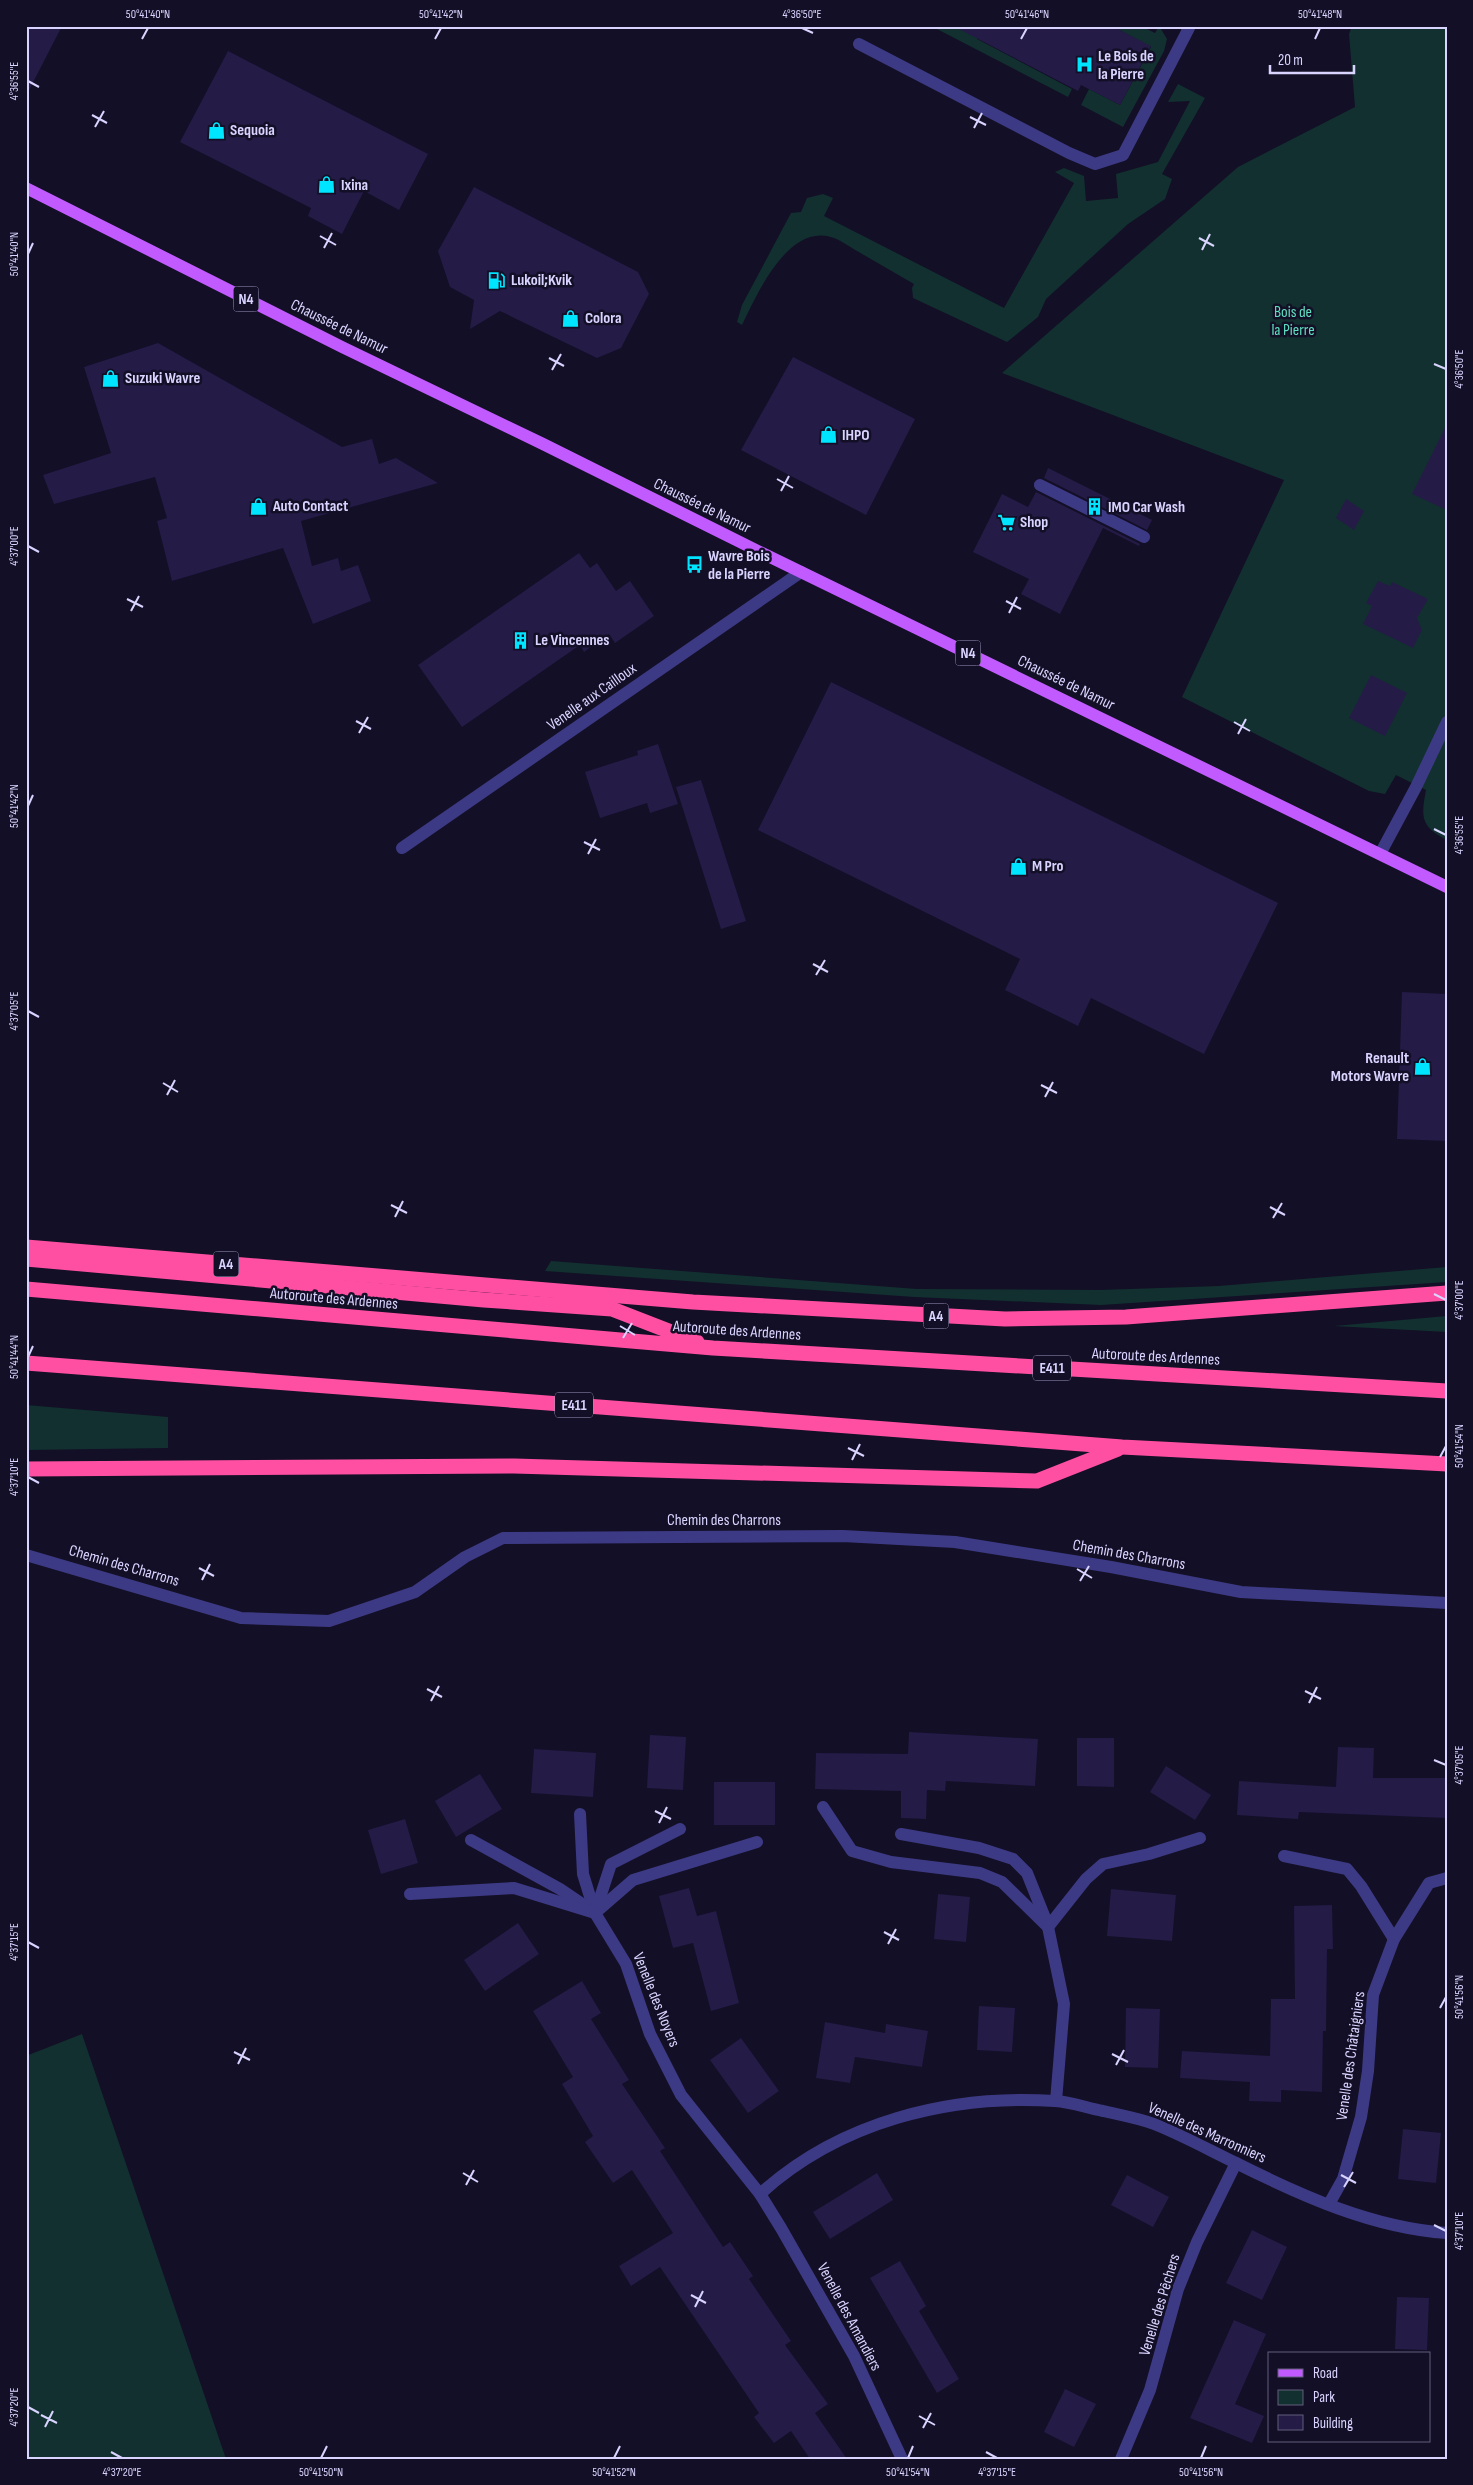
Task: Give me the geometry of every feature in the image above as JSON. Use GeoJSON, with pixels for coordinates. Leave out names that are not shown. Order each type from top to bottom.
{"type":"FeatureCollection","features":[{"type":"Feature","properties":{"kind":"highway","name":"A4"},"geometry":{"type":"LineString","coordinates":[[26,1246],[693,1302],[1004,1319],[1126,1317],[1447,1293]]}},
{"type":"Feature","properties":{"kind":"highway"},"geometry":{"type":"LineString","coordinates":[[26,1259],[484,1300],[612,1309],[712,1348]]}},
{"type":"Feature","properties":{"kind":"highway","name":"Autoroute des Ardennes"},"geometry":{"type":"LineString","coordinates":[[26,1289],[712,1348],[1447,1391]]}},
{"type":"Feature","properties":{"kind":"highway","name":"E411"},"geometry":{"type":"LineString","coordinates":[[26,1363],[1122,1447],[1447,1464]]}},
{"type":"Feature","properties":{"kind":"highway"},"geometry":{"type":"LineString","coordinates":[[26,1469],[514,1466],[1037,1481],[1122,1447]]}},
{"type":"Feature","properties":{"kind":"main road","name":"Chaussée de Namur"},"geometry":{"type":"LineString","coordinates":[[26,188],[342,348],[552,448],[801,572],[1447,887]]}},
{"type":"Feature","properties":{"kind":"street"},"geometry":{"type":"LineString","coordinates":[[859,44],[1053,145],[1095,164],[1123,155],[1189,28],[1186,26]]}},
{"type":"Feature","properties":{"kind":"street"},"geometry":{"type":"LineString","coordinates":[[1040,485],[1144,537]]}},
{"type":"Feature","properties":{"kind":"street","name":"Venelle aux Cailloux"},"geometry":{"type":"LineString","coordinates":[[402,848],[801,572]]}},
{"type":"Feature","properties":{"kind":"street"},"geometry":{"type":"LineString","coordinates":[[1380,854],[1416,787],[1447,722]]}},
{"type":"Feature","properties":{"kind":"street","name":"Chemin des Charrons"},"geometry":{"type":"LineString","coordinates":[[26,1555],[242,1618],[329,1621],[415,1592],[465,1557],[503,1538],[843,1536],[955,1542],[1111,1567],[1241,1592],[1447,1603]]}},
{"type":"Feature","properties":{"kind":"street"},"geometry":{"type":"LineString","coordinates":[[823,1807],[852,1851],[891,1862],[980,1873],[1002,1882],[1048,1927]]}},
{"type":"Feature","properties":{"kind":"street"},"geometry":{"type":"LineString","coordinates":[[580,1814],[583,1874],[595,1913]]}},
{"type":"Feature","properties":{"kind":"street"},"geometry":{"type":"LineString","coordinates":[[595,1913],[611,1864],[680,1829]]}},
{"type":"Feature","properties":{"kind":"street"},"geometry":{"type":"LineString","coordinates":[[901,1834],[979,1848],[1013,1859],[1027,1873],[1048,1927],[1064,2004],[1056,2101]]}},
{"type":"Feature","properties":{"kind":"street"},"geometry":{"type":"LineString","coordinates":[[1048,1927],[1086,1879],[1102,1864],[1149,1854],[1200,1838]]}},
{"type":"Feature","properties":{"kind":"street"},"geometry":{"type":"LineString","coordinates":[[471,1840],[560,1889],[595,1913]]}},
{"type":"Feature","properties":{"kind":"street"},"geometry":{"type":"LineString","coordinates":[[595,1913],[633,1880],[757,1842]]}},
{"type":"Feature","properties":{"kind":"street"},"geometry":{"type":"LineString","coordinates":[[1284,1856],[1347,1869],[1361,1886],[1394,1939]]}},
{"type":"Feature","properties":{"kind":"street","name":"Venelle des Châtaigniers"},"geometry":{"type":"LineString","coordinates":[[1329,2204],[1343,2179],[1361,2117],[1368,2071],[1373,1995],[1394,1939],[1429,1883],[1447,1878]]}},
{"type":"Feature","properties":{"kind":"street"},"geometry":{"type":"LineString","coordinates":[[410,1894],[514,1888],[595,1913]]}},
{"type":"Feature","properties":{"kind":"street","name":"Venelle des Noyers"},"geometry":{"type":"LineString","coordinates":[[595,1913],[626,1964],[650,2034],[681,2095],[760,2194]]}},
{"type":"Feature","properties":{"kind":"street","name":"Venelle des Marronniers"},"geometry":{"type":"LineString","coordinates":[[760,2194],[802,2160],[832,2143],[912,2113],[991,2101],[1056,2101],[1153,2124],[1329,2204],[1403,2227],[1447,2232]]}},
{"type":"Feature","properties":{"kind":"street","name":"Venelle des Pêchers"},"geometry":{"type":"LineString","coordinates":[[1121,2459],[1150,2390],[1178,2289],[1197,2242],[1236,2163]]}},
{"type":"Feature","properties":{"kind":"street","name":"Venelle des Amandiers"},"geometry":{"type":"LineString","coordinates":[[760,2194],[854,2356],[902,2459]]}},
{"type":"Feature","properties":{"kind":"green space"},"geometry":{"type":"Polygon","coordinates":[[[936,26],[976,26],[982,29],[977,39],[1072,89],[1068,97],[935,28],[936,26]]]}},
{"type":"Feature","properties":{"kind":"green space"},"geometry":{"type":"Polygon","coordinates":[[[1112,26],[1141,26],[1155,33],[1159,26],[1167,39],[1164,51],[1123,127],[1081,105],[1089,89],[1120,105],[1151,47],[1112,26]]]}},
{"type":"Feature","properties":{"kind":"green space","name":"Bois de la Pierre"},"geometry":{"type":"Polygon","coordinates":[[[1352,26],[1447,26],[1447,840],[1432,830],[1424,820],[1423,807],[1426,790],[1396,775],[1385,794],[1369,791],[1182,697],[1284,480],[1002,373],[1238,167],[1355,107],[1349,34],[1352,26]]]}},
{"type":"Feature","properties":{"kind":"green space"},"geometry":{"type":"Polygon","coordinates":[[[1178,84],[1205,98],[1162,174],[1172,179],[1165,199],[1128,224],[1046,299],[1038,317],[1007,342],[913,298],[912,288],[914,284],[834,238],[818,236],[803,240],[789,250],[766,279],[742,325],[737,322],[742,305],[791,213],[801,212],[807,198],[823,194],[833,198],[824,216],[1004,308],[1074,183],[1055,172],[1064,168],[1084,176],[1086,201],[1118,198],[1116,174],[1158,162],[1190,101],[1168,102],[1178,84]]]}},
{"type":"Feature","properties":{"kind":"green space"},"geometry":{"type":"Polygon","coordinates":[[[551,1261],[917,1289],[1101,1290],[1219,1286],[1447,1267],[1447,1282],[1101,1305],[914,1297],[545,1271],[551,1261]]]}},
{"type":"Feature","properties":{"kind":"green space"},"geometry":{"type":"Polygon","coordinates":[[[1447,1316],[1447,1332],[1334,1326],[1447,1316]]]}},
{"type":"Feature","properties":{"kind":"green space"},"geometry":{"type":"Polygon","coordinates":[[[26,1405],[168,1417],[168,1448],[26,1450],[26,1405]]]}},
{"type":"Feature","properties":{"kind":"green space"},"geometry":{"type":"Polygon","coordinates":[[[82,2034],[226,2459],[26,2459],[26,2056],[82,2034]]]}},
{"type":"Feature","properties":{"kind":"building"},"geometry":{"type":"Polygon","coordinates":[[[26,26],[62,26],[26,96],[26,26]]]}},
{"type":"Feature","properties":{"kind":"building","name":"Le Bois de la Pierre"},"geometry":{"type":"Polygon","coordinates":[[[953,26],[1112,26],[1151,46],[1120,105],[1081,85],[1078,91],[953,26]]]}},
{"type":"Feature","properties":{"kind":"building"},"geometry":{"type":"Polygon","coordinates":[[[228,51],[428,154],[399,210],[364,191],[342,234],[308,216],[311,208],[180,142],[228,51]]]}},
{"type":"Feature","properties":{"kind":"building"},"geometry":{"type":"Polygon","coordinates":[[[474,187],[638,272],[649,294],[621,348],[597,358],[500,311],[470,329],[474,300],[450,287],[438,251],[474,187]]]}},
{"type":"Feature","properties":{"kind":"building"},"geometry":{"type":"Polygon","coordinates":[[[158,343],[342,447],[372,439],[379,464],[396,458],[438,483],[301,521],[312,566],[338,558],[341,571],[358,565],[371,601],[313,624],[283,548],[172,581],[157,521],[167,518],[155,477],[54,504],[43,475],[111,453],[84,367],[158,343]]]}},
{"type":"Feature","properties":{"kind":"building","name":"IHPO"},"geometry":{"type":"Polygon","coordinates":[[[793,357],[915,419],[866,515],[741,450],[793,357]]]}},
{"type":"Feature","properties":{"kind":"building"},"geometry":{"type":"Polygon","coordinates":[[[1447,424],[1447,510],[1412,494],[1447,424]]]}},
{"type":"Feature","properties":{"kind":"building"},"geometry":{"type":"Polygon","coordinates":[[[1048,468],[1152,520],[1147,530],[1044,478],[1048,468]]]}},
{"type":"Feature","properties":{"kind":"building"},"geometry":{"type":"Polygon","coordinates":[[[1036,492],[1140,544],[1139,546],[1103,528],[1060,614],[1021,594],[1029,579],[973,552],[1002,494],[1028,507],[1036,492]]]}},
{"type":"Feature","properties":{"kind":"building"},"geometry":{"type":"Polygon","coordinates":[[[1346,499],[1364,511],[1354,530],[1336,518],[1346,499]]]}},
{"type":"Feature","properties":{"kind":"building","name":"Le Vincennes"},"geometry":{"type":"Polygon","coordinates":[[[579,553],[590,568],[597,563],[616,591],[630,581],[654,616],[615,643],[609,634],[584,652],[580,645],[462,727],[418,665],[579,553]]]}},
{"type":"Feature","properties":{"kind":"building"},"geometry":{"type":"Polygon","coordinates":[[[1378,581],[1390,586],[1392,582],[1428,599],[1417,618],[1422,630],[1413,648],[1363,624],[1372,606],[1366,603],[1378,581]]]}},
{"type":"Feature","properties":{"kind":"building"},"geometry":{"type":"Polygon","coordinates":[[[1371,675],[1407,693],[1385,736],[1349,718],[1371,675]]]}},
{"type":"Feature","properties":{"kind":"building","name":"M Pro"},"geometry":{"type":"Polygon","coordinates":[[[831,682],[1278,903],[1204,1054],[1091,998],[1078,1026],[1005,990],[1020,959],[758,830],[831,682]]]}},
{"type":"Feature","properties":{"kind":"building"},"geometry":{"type":"Polygon","coordinates":[[[658,744],[678,804],[650,813],[647,803],[600,818],[585,772],[638,755],[637,751],[658,744]]]}},
{"type":"Feature","properties":{"kind":"building"},"geometry":{"type":"Polygon","coordinates":[[[701,780],[746,921],[721,929],[676,787],[701,780]]]}},
{"type":"Feature","properties":{"kind":"building","name":"Renault Motors Wavre"},"geometry":{"type":"Polygon","coordinates":[[[1402,992],[1447,994],[1447,1141],[1397,1139],[1402,992]]]}},
{"type":"Feature","properties":{"kind":"building"},"geometry":{"type":"Polygon","coordinates":[[[909,1732],[1038,1739],[1035,1786],[946,1781],[945,1791],[927,1790],[926,1819],[901,1818],[901,1791],[815,1789],[816,1753],[908,1754],[909,1732]]]}},
{"type":"Feature","properties":{"kind":"building"},"geometry":{"type":"Polygon","coordinates":[[[650,1735],[686,1737],[683,1790],[647,1788],[650,1735]]]}},
{"type":"Feature","properties":{"kind":"building"},"geometry":{"type":"Polygon","coordinates":[[[1077,1738],[1114,1738],[1114,1787],[1077,1786],[1077,1738]]]}},
{"type":"Feature","properties":{"kind":"building"},"geometry":{"type":"Polygon","coordinates":[[[1338,1747],[1374,1748],[1373,1778],[1447,1778],[1447,1818],[1299,1812],[1298,1819],[1237,1815],[1239,1781],[1336,1787],[1338,1747]]]}},
{"type":"Feature","properties":{"kind":"building"},"geometry":{"type":"Polygon","coordinates":[[[534,1749],[596,1753],[593,1797],[531,1793],[534,1749]]]}},
{"type":"Feature","properties":{"kind":"building"},"geometry":{"type":"Polygon","coordinates":[[[1166,1766],[1211,1795],[1195,1820],[1150,1792],[1166,1766]]]}},
{"type":"Feature","properties":{"kind":"building"},"geometry":{"type":"Polygon","coordinates":[[[480,1774],[502,1809],[456,1837],[435,1801],[480,1774]]]}},
{"type":"Feature","properties":{"kind":"building"},"geometry":{"type":"Polygon","coordinates":[[[714,1782],[775,1782],[775,1825],[714,1825],[714,1782]]]}},
{"type":"Feature","properties":{"kind":"building"},"geometry":{"type":"Polygon","coordinates":[[[405,1819],[418,1863],[381,1874],[368,1830],[405,1819]]]}},
{"type":"Feature","properties":{"kind":"building"},"geometry":{"type":"Polygon","coordinates":[[[689,1888],[697,1916],[716,1911],[739,2003],[711,2011],[693,1943],[673,1948],[659,1896],[689,1888]]]}},
{"type":"Feature","properties":{"kind":"building"},"geometry":{"type":"Polygon","coordinates":[[[1111,1889],[1176,1895],[1172,1941],[1107,1936],[1111,1889]]]}},
{"type":"Feature","properties":{"kind":"building"},"geometry":{"type":"Polygon","coordinates":[[[938,1894],[970,1897],[966,1942],[934,1939],[938,1894]]]}},
{"type":"Feature","properties":{"kind":"building"},"geometry":{"type":"Polygon","coordinates":[[[1332,1905],[1333,1949],[1327,1949],[1326,2031],[1323,2031],[1322,2092],[1281,2090],[1281,2102],[1249,2101],[1250,2082],[1180,2078],[1182,2051],[1270,2056],[1271,1999],[1295,1999],[1294,1906],[1332,1905]]]}},
{"type":"Feature","properties":{"kind":"building"},"geometry":{"type":"Polygon","coordinates":[[[518,1923],[539,1954],[485,1991],[464,1960],[518,1923]]]}},
{"type":"Feature","properties":{"kind":"building"},"geometry":{"type":"Polygon","coordinates":[[[582,1981],[601,2013],[591,2019],[629,2080],[622,2084],[665,2148],[660,2151],[723,2247],[730,2242],[753,2276],[749,2279],[791,2341],[785,2345],[828,2404],[815,2413],[847,2459],[810,2459],[791,2431],[774,2443],[754,2417],[759,2413],[660,2267],[631,2286],[619,2266],[673,2233],[632,2170],[613,2183],[585,2142],[593,2136],[562,2084],[573,2077],[533,2011],[582,1981]]]}},
{"type":"Feature","properties":{"kind":"building"},"geometry":{"type":"Polygon","coordinates":[[[979,2006],[1015,2008],[1012,2052],[977,2050],[979,2006]]]}},
{"type":"Feature","properties":{"kind":"building"},"geometry":{"type":"Polygon","coordinates":[[[1126,2008],[1160,2009],[1158,2068],[1125,2067],[1126,2008]]]}},
{"type":"Feature","properties":{"kind":"building"},"geometry":{"type":"Polygon","coordinates":[[[825,2022],[885,2033],[886,2024],[928,2031],[922,2067],[855,2057],[850,2083],[816,2078],[825,2022]]]}},
{"type":"Feature","properties":{"kind":"building"},"geometry":{"type":"Polygon","coordinates":[[[741,2038],[779,2091],[748,2113],[710,2060],[741,2038]]]}},
{"type":"Feature","properties":{"kind":"building"},"geometry":{"type":"Polygon","coordinates":[[[1403,2129],[1441,2133],[1436,2183],[1398,2179],[1403,2129]]]}},
{"type":"Feature","properties":{"kind":"building"},"geometry":{"type":"Polygon","coordinates":[[[877,2173],[893,2200],[830,2239],[813,2212],[877,2173]]]}},
{"type":"Feature","properties":{"kind":"building"},"geometry":{"type":"Polygon","coordinates":[[[1127,2175],[1169,2197],[1153,2227],[1111,2205],[1127,2175]]]}},
{"type":"Feature","properties":{"kind":"building"},"geometry":{"type":"Polygon","coordinates":[[[1252,2230],[1287,2247],[1262,2300],[1226,2283],[1252,2230]]]}},
{"type":"Feature","properties":{"kind":"building"},"geometry":{"type":"Polygon","coordinates":[[[900,2261],[926,2306],[919,2311],[959,2379],[937,2393],[870,2278],[900,2261]]]}},
{"type":"Feature","properties":{"kind":"building"},"geometry":{"type":"Polygon","coordinates":[[[1397,2297],[1429,2298],[1427,2350],[1395,2349],[1397,2297]]]}},
{"type":"Feature","properties":{"kind":"building"},"geometry":{"type":"Polygon","coordinates":[[[1234,2320],[1266,2334],[1235,2404],[1264,2416],[1252,2443],[1190,2418],[1234,2320]]]}},
{"type":"Feature","properties":{"kind":"building"},"geometry":{"type":"Polygon","coordinates":[[[1065,2389],[1096,2404],[1074,2447],[1044,2432],[1065,2389]]]}},
{"type":"Feature","properties":{"kind":"place","name":"Le Bois de la Pierre"},"geometry":{"type":"Point","coordinates":[1084,65]}},
{"type":"Feature","properties":{"kind":"place","name":"Sequoia"},"geometry":{"type":"Point","coordinates":[216,130]}},
{"type":"Feature","properties":{"kind":"place","name":"Ixina"},"geometry":{"type":"Point","coordinates":[327,185]}},
{"type":"Feature","properties":{"kind":"place","name":"Lukoil;Kvik"},"geometry":{"type":"Point","coordinates":[497,280]}},
{"type":"Feature","properties":{"kind":"place","name":"Colora"},"geometry":{"type":"Point","coordinates":[571,318]}},
{"type":"Feature","properties":{"kind":"place","name":"Suzuki Wavre"},"geometry":{"type":"Point","coordinates":[111,378]}},
{"type":"Feature","properties":{"kind":"place","name":"IHPO"},"geometry":{"type":"Point","coordinates":[828,435]}},
{"type":"Feature","properties":{"kind":"place","name":"Auto Contact"},"geometry":{"type":"Point","coordinates":[259,506]}},
{"type":"Feature","properties":{"kind":"place","name":"IMO Car Wash"},"geometry":{"type":"Point","coordinates":[1094,507]}},
{"type":"Feature","properties":{"kind":"place","name":"Shop"},"geometry":{"type":"Point","coordinates":[1006,522]}},
{"type":"Feature","properties":{"kind":"place","name":"Wavre Bois de la Pierre"},"geometry":{"type":"Point","coordinates":[694,565]}},
{"type":"Feature","properties":{"kind":"place","name":"Le Vincennes"},"geometry":{"type":"Point","coordinates":[521,640]}},
{"type":"Feature","properties":{"kind":"place","name":"M Pro"},"geometry":{"type":"Point","coordinates":[1018,866]}},
{"type":"Feature","properties":{"kind":"place","name":"Renault Motors Wavre"},"geometry":{"type":"Point","coordinates":[1423,1067]}}]}
